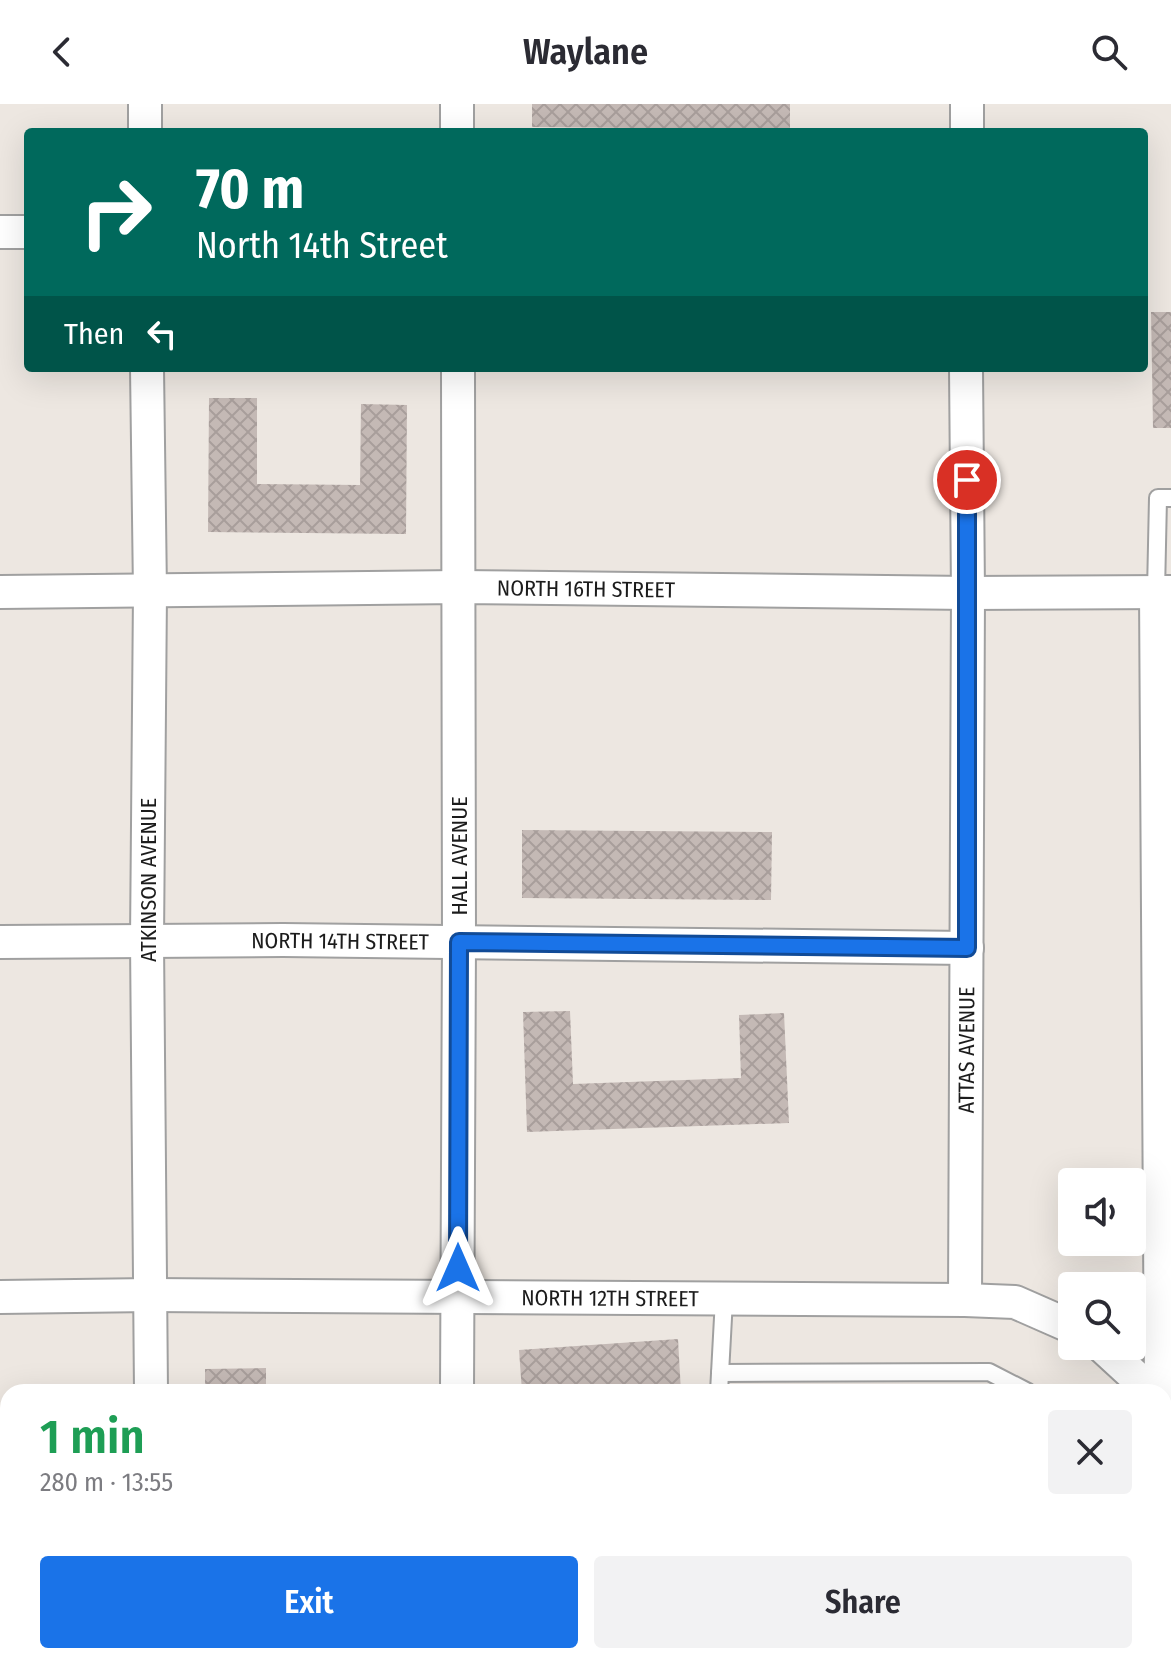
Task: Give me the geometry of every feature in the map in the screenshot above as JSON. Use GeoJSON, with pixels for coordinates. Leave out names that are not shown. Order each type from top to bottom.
{"type":"FeatureCollection","features":[{"type":"Feature","properties":{"kind":"street"},"geometry":{"type":"LineString","coordinates":[[145,104],[145,128]]}},
{"type":"Feature","properties":{"kind":"street"},"geometry":{"type":"LineString","coordinates":[[457,104],[457,128]]}},
{"type":"Feature","properties":{"kind":"street"},"geometry":{"type":"LineString","coordinates":[[967,104],[967,128]]}},
{"type":"Feature","properties":{"kind":"street"},"geometry":{"type":"LineString","coordinates":[[0,232],[24,232]]}},
{"type":"Feature","properties":{"kind":"street","name":"ATKINSON AVENUE"},"geometry":{"type":"LineString","coordinates":[[147,372],[151,1384]]}},
{"type":"Feature","properties":{"kind":"street","name":"HALL AVENUE"},"geometry":{"type":"LineString","coordinates":[[457,1384],[458,372]]}},
{"type":"Feature","properties":{"kind":"street","name":"ATTAS AVENUE"},"geometry":{"type":"LineString","coordinates":[[965,1300],[966,372]]}},
{"type":"Feature","properties":{"kind":"street","name":"NORTH 16TH STREET"},"geometry":{"type":"LineString","coordinates":[[0,592],[459,587],[1164,592]]}},
{"type":"Feature","properties":{"kind":"street"},"geometry":{"type":"LineString","coordinates":[[1147,1384],[1165,1315],[1164,592]]}},
{"type":"Feature","properties":{"kind":"street","name":"NORTH 14TH STREET"},"geometry":{"type":"LineString","coordinates":[[0,942],[459,942],[967,948]]}},
{"type":"Feature","properties":{"kind":"street","name":"NORTH 12TH STREET"},"geometry":{"type":"LineString","coordinates":[[0,1297],[151,1295],[965,1300],[1015,1302],[1058,1321]]}},
{"type":"Feature","properties":{"kind":"street"},"geometry":{"type":"LineString","coordinates":[[1116,1360],[1139,1384]]}},
{"type":"Feature","properties":{"kind":"lane"},"geometry":{"type":"LineString","coordinates":[[1164,592],[1158,498],[1171,498]]}},
{"type":"Feature","properties":{"kind":"lane"},"geometry":{"type":"LineString","coordinates":[[719,1384],[724,1299]]}},
{"type":"Feature","properties":{"kind":"lane"},"geometry":{"type":"LineString","coordinates":[[720,1373],[989,1372],[1012,1384]]}},
{"type":"Feature","properties":{"kind":"building"},"geometry":{"type":"Polygon","coordinates":[[[532,104],[790,104],[790,128],[532,127],[532,104]]]}},
{"type":"Feature","properties":{"kind":"building"},"geometry":{"type":"Polygon","coordinates":[[[1151,312],[1171,312],[1171,428],[1153,428],[1151,312]]]}},
{"type":"Feature","properties":{"kind":"building"},"geometry":{"type":"Polygon","coordinates":[[[209,398],[257,398],[257,484],[360,485],[361,404],[407,405],[406,534],[208,532],[209,398]]]}},
{"type":"Feature","properties":{"kind":"building"},"geometry":{"type":"Polygon","coordinates":[[[522,830],[772,832],[771,900],[522,898],[522,830]]]}},
{"type":"Feature","properties":{"kind":"building"},"geometry":{"type":"Polygon","coordinates":[[[570,1011],[573,1084],[741,1078],[739,1015],[784,1013],[789,1123],[527,1132],[523,1012],[570,1011]]]}},
{"type":"Feature","properties":{"kind":"building"},"geometry":{"type":"Polygon","coordinates":[[[678,1339],[681,1384],[521,1384],[519,1350],[678,1339]]]}},
{"type":"Feature","properties":{"kind":"building"},"geometry":{"type":"Polygon","coordinates":[[[266,1368],[266,1384],[205,1384],[205,1369],[266,1368]]]}},
{"type":"Feature","properties":{"kind":"route"},"geometry":{"type":"LineString","coordinates":[[458,1268],[459,942],[967,948],[967,480]]}}]}
